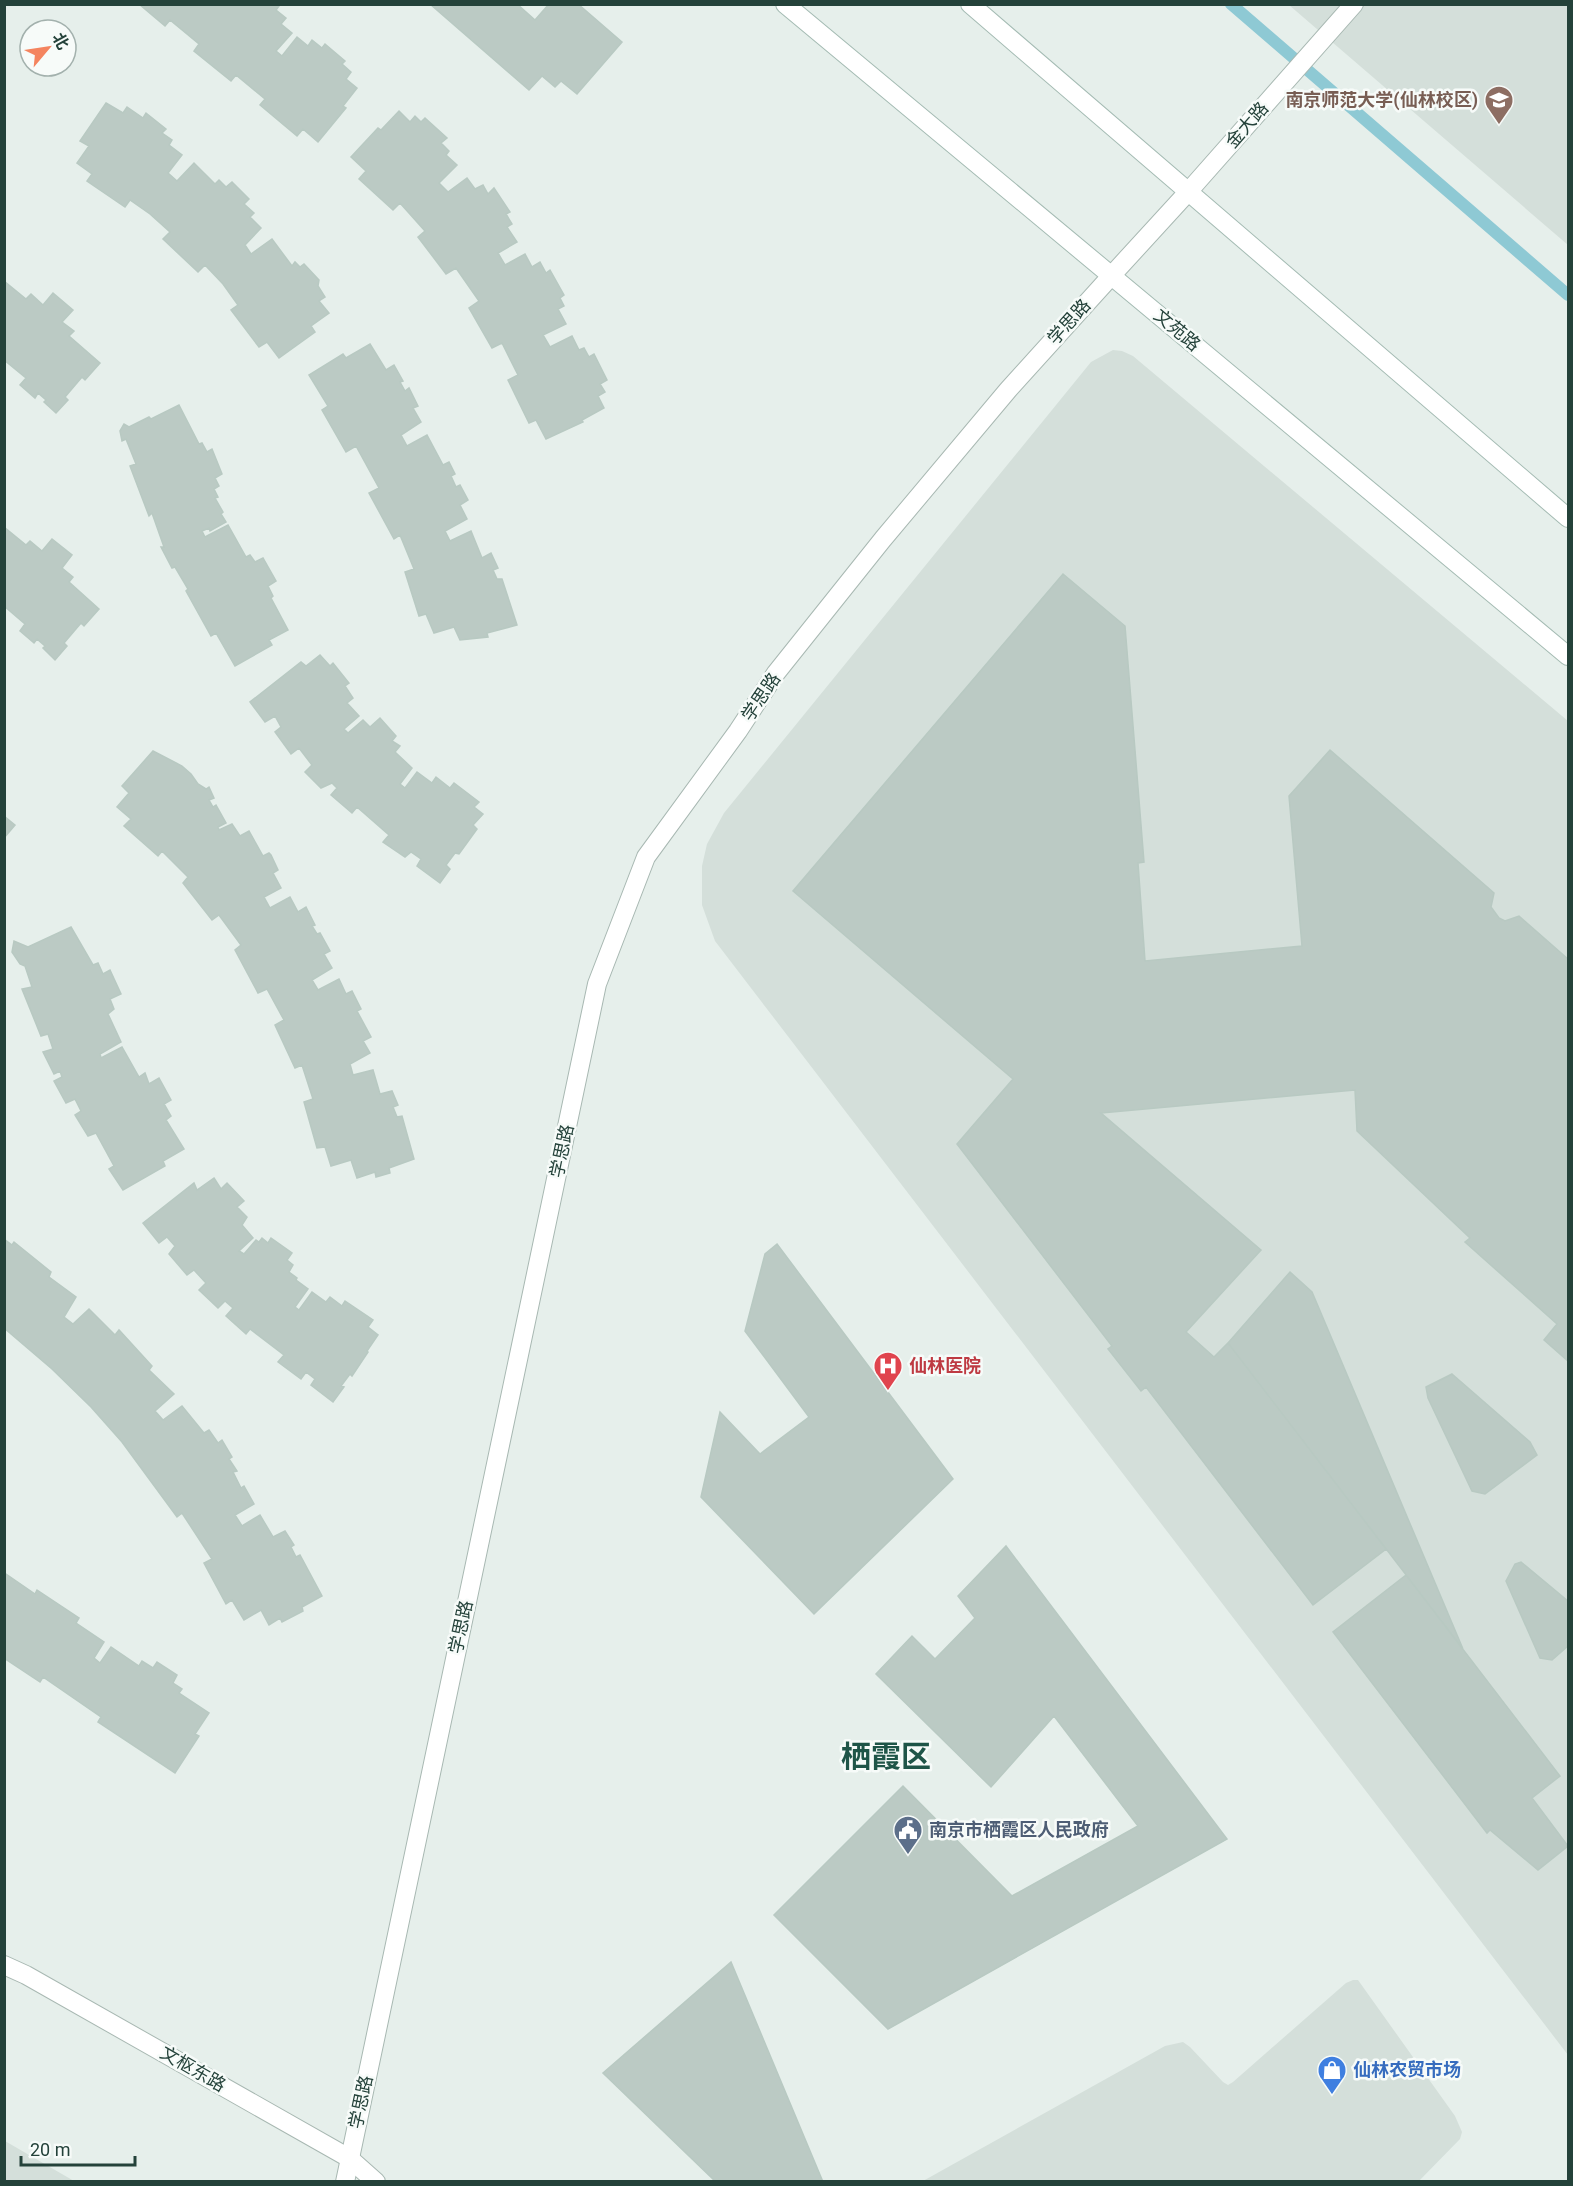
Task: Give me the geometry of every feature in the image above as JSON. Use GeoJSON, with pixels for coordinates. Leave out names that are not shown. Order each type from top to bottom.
{"type":"FeatureCollection","features":[{"type":"Feature","properties":{"kind":"street","name":"文苑路"},"geometry":{"type":"LineString","coordinates":[[785,4],[1569,656]]}},
{"type":"Feature","properties":{"kind":"street"},"geometry":{"type":"LineString","coordinates":[[970,4],[1569,518]]}},
{"type":"Feature","properties":{"kind":"street","name":"金大路"},"geometry":{"type":"LineString","coordinates":[[1112,275],[1354,4]]}},
{"type":"Feature","properties":{"kind":"street","name":"学思路"},"geometry":{"type":"LineString","coordinates":[[345,2181],[597,984],[646,857],[738,731],[776,673],[876,548],[1008,390],[1112,275]]}},
{"type":"Feature","properties":{"kind":"street","name":"文枢东路"},"geometry":{"type":"LineString","coordinates":[[4,1965],[37,1980],[350,2158],[376,2181]]}},
{"type":"Feature","properties":{"kind":"shaded area","name":"南京师范大学(仙林校区)"},"geometry":{"type":"Polygon","coordinates":[[[1289,5],[1568,5],[1568,245],[1289,5]]]}},
{"type":"Feature","properties":{"kind":"shaded area"},"geometry":{"type":"Polygon","coordinates":[[[1113,350],[1133,356],[1568,721],[1568,2055],[715,941],[702,905],[702,866],[707,844],[724,813],[1091,362],[1113,350]]]}},
{"type":"Feature","properties":{"kind":"shaded area","name":"仙林农贸市场"},"geometry":{"type":"Polygon","coordinates":[[[1358,1980],[1455,2116],[1462,2132],[1460,2139],[1419,2181],[923,2181],[1165,2046],[1183,2042],[1228,2085],[1346,1983],[1358,1980]]]}},
{"type":"Feature","properties":{"kind":"shaded area"},"geometry":{"type":"Polygon","coordinates":[[[5,2141],[74,2181],[5,2181],[5,2141]]]}},
{"type":"Feature","properties":{"kind":"building"},"geometry":{"type":"Polygon","coordinates":[[[139,4],[277,4],[279,6],[276,10],[286,18],[281,24],[292,33],[276,51],[282,56],[297,37],[308,46],[312,40],[322,48],[325,44],[345,61],[342,64],[351,72],[346,79],[357,88],[343,106],[346,108],[318,142],[303,129],[297,136],[260,105],[265,99],[236,75],[231,81],[194,51],[199,44],[170,20],[165,26],[139,4]]]}},
{"type":"Feature","properties":{"kind":"building"},"geometry":{"type":"Polygon","coordinates":[[[430,4],[517,4],[535,20],[549,4],[578,4],[622,42],[577,94],[561,81],[555,87],[542,76],[529,90],[430,4]]]}},
{"type":"Feature","properties":{"kind":"building"},"geometry":{"type":"Polygon","coordinates":[[[106,103],[123,113],[127,107],[143,118],[146,113],[166,129],[162,133],[172,140],[169,145],[182,155],[168,173],[177,181],[194,163],[215,184],[219,180],[226,187],[232,182],[249,199],[244,204],[254,213],[250,217],[261,228],[245,245],[251,254],[272,239],[292,266],[295,262],[300,267],[304,264],[319,280],[318,286],[325,297],[319,301],[329,313],[311,326],[315,332],[279,358],[267,342],[259,347],[231,310],[238,305],[205,265],[198,272],[163,239],[170,232],[150,214],[130,200],[125,207],[87,181],[92,174],[77,163],[89,146],[80,141],[106,103]]]}},
{"type":"Feature","properties":{"kind":"building"},"geometry":{"type":"Polygon","coordinates":[[[399,111],[410,122],[415,116],[421,122],[425,118],[447,138],[441,143],[449,151],[446,155],[457,165],[439,183],[448,192],[467,178],[475,189],[483,185],[488,194],[494,188],[510,212],[506,214],[512,224],[507,227],[517,242],[498,253],[505,265],[525,254],[532,267],[540,262],[546,273],[550,270],[564,295],[560,298],[564,306],[558,309],[566,324],[543,335],[550,347],[572,336],[579,350],[584,348],[589,357],[594,354],[607,380],[600,384],[605,392],[598,396],[604,408],[582,420],[583,422],[546,439],[536,420],[529,423],[508,380],[518,375],[502,343],[492,348],[469,308],[479,301],[456,268],[446,274],[418,237],[425,231],[400,203],[393,210],[359,179],[366,171],[351,157],[378,128],[381,130],[399,111]]]}},
{"type":"Feature","properties":{"kind":"building"},"geometry":{"type":"Polygon","coordinates":[[[4,281],[26,299],[31,294],[43,305],[53,293],[73,310],[62,322],[74,331],[69,336],[100,363],[85,380],[82,377],[65,397],[68,400],[56,413],[38,393],[35,398],[20,385],[26,378],[4,360],[4,281]]]}},
{"type":"Feature","properties":{"kind":"building"},"geometry":{"type":"Polygon","coordinates":[[[370,344],[386,370],[394,365],[403,381],[400,382],[405,391],[409,388],[418,406],[413,408],[421,422],[401,435],[407,446],[427,435],[443,465],[449,462],[455,474],[451,476],[456,487],[460,485],[468,500],[460,505],[467,519],[445,531],[450,541],[471,531],[482,558],[491,553],[498,568],[493,570],[497,579],[502,579],[517,625],[487,633],[488,637],[460,640],[454,627],[434,633],[426,614],[419,616],[405,572],[414,569],[400,535],[394,539],[369,493],[379,488],[356,446],[346,452],[322,410],[328,406],[309,375],[343,354],[346,358],[370,344]]]}},
{"type":"Feature","properties":{"kind":"building"},"geometry":{"type":"Polygon","coordinates":[[[179,405],[199,444],[202,443],[207,452],[212,449],[222,474],[215,478],[219,486],[214,489],[218,497],[215,498],[226,522],[210,531],[209,528],[202,531],[205,537],[228,525],[246,557],[250,555],[255,562],[263,558],[276,581],[268,586],[273,596],[271,598],[288,630],[269,640],[272,645],[235,666],[216,633],[211,636],[186,591],[188,589],[175,567],[172,568],[161,547],[164,547],[152,513],[149,516],[130,466],[136,464],[126,439],[122,441],[120,431],[124,424],[129,427],[179,405]]]}},
{"type":"Feature","properties":{"kind":"building"},"geometry":{"type":"Polygon","coordinates":[[[4,527],[26,545],[30,541],[42,551],[52,539],[72,555],[62,568],[73,577],[69,582],[99,609],[84,626],[81,623],[64,643],[67,646],[55,660],[37,639],[34,643],[20,631],[25,624],[4,606],[4,527]]]}},
{"type":"Feature","properties":{"kind":"building"},"geometry":{"type":"Polygon","coordinates":[[[1063,574],[1125,626],[1144,862],[1138,863],[1145,961],[1302,946],[1289,796],[1330,750],[1494,893],[1491,907],[1499,918],[1505,921],[1519,916],[1568,959],[1568,1361],[1544,1340],[1557,1324],[1465,1242],[1470,1238],[1357,1131],[1355,1090],[1101,1113],[1261,1250],[1186,1332],[1214,1357],[1228,1343],[1386,1549],[1313,1605],[1146,1387],[1141,1391],[1108,1349],[1112,1346],[957,1144],[1013,1079],[793,891],[1063,574]]]}},
{"type":"Feature","properties":{"kind":"building"},"geometry":{"type":"Polygon","coordinates":[[[320,655],[330,666],[333,663],[349,683],[345,686],[353,698],[347,703],[359,716],[344,729],[348,733],[363,720],[370,727],[380,718],[396,736],[392,741],[400,746],[395,752],[412,768],[400,784],[405,788],[417,772],[432,783],[436,777],[450,788],[454,783],[479,802],[474,807],[483,814],[473,825],[477,829],[459,854],[455,853],[446,865],[450,869],[440,883],[417,866],[421,859],[411,852],[405,857],[383,842],[389,835],[357,807],[352,813],[331,795],[337,788],[332,783],[321,788],[305,772],[312,765],[299,748],[291,754],[275,732],[281,727],[275,716],[265,722],[250,702],[301,662],[306,666],[320,655]]]}},
{"type":"Feature","properties":{"kind":"building"},"geometry":{"type":"Polygon","coordinates":[[[153,751],[182,766],[198,784],[206,789],[209,787],[214,798],[209,800],[213,807],[216,805],[226,823],[218,827],[219,830],[232,824],[240,836],[249,831],[263,856],[269,853],[271,855],[278,870],[273,873],[281,888],[264,897],[270,908],[290,897],[298,912],[306,907],[315,925],[312,926],[317,934],[320,933],[330,951],[324,954],[332,968],[312,980],[318,990],[339,979],[346,994],[352,991],[361,1009],[357,1011],[371,1037],[363,1041],[370,1053],[350,1064],[353,1075],[373,1070],[380,1094],[392,1091],[398,1105],[393,1107],[397,1117],[402,1116],[414,1159],[389,1168],[390,1173],[376,1177],[375,1172],[357,1178],[351,1160],[331,1166],[325,1147],[317,1148],[304,1102],[313,1099],[302,1065],[295,1068],[275,1025],[284,1020],[267,989],[258,993],[235,950],[241,945],[219,915],[212,920],[183,883],[188,877],[162,851],[158,856],[124,826],[131,819],[117,807],[129,793],[122,786],[153,751]]]}},
{"type":"Feature","properties":{"kind":"building"},"geometry":{"type":"Polygon","coordinates":[[[4,816],[15,825],[4,838],[4,816]]]}},
{"type":"Feature","properties":{"kind":"building"},"geometry":{"type":"Polygon","coordinates":[[[71,927],[93,965],[98,963],[103,974],[110,970],[121,994],[110,999],[114,1009],[108,1014],[121,1042],[100,1054],[101,1058],[122,1047],[139,1077],[145,1073],[149,1084],[159,1078],[171,1100],[164,1104],[171,1116],[166,1120],[184,1149],[163,1161],[165,1166],[123,1190],[109,1169],[114,1166],[96,1133],[88,1136],[75,1115],[81,1111],[75,1099],[66,1103],[54,1081],[62,1077],[60,1071],[54,1074],[43,1052],[53,1049],[48,1034],[41,1036],[22,989],[32,987],[25,966],[20,964],[12,952],[14,941],[28,947],[71,927]]]}},
{"type":"Feature","properties":{"kind":"building"},"geometry":{"type":"Polygon","coordinates":[[[214,1178],[221,1189],[227,1183],[244,1201],[237,1207],[247,1217],[242,1225],[253,1238],[239,1251],[244,1254],[256,1240],[259,1242],[262,1238],[268,1243],[271,1238],[292,1253],[287,1260],[293,1265],[289,1272],[308,1289],[295,1307],[299,1310],[312,1292],[326,1302],[330,1297],[342,1306],[345,1301],[373,1320],[368,1327],[378,1335],[352,1376],[350,1374],[341,1386],[344,1387],[333,1402],[311,1385],[315,1379],[306,1372],[301,1379],[278,1362],[284,1355],[250,1329],[246,1334],[226,1316],[233,1308],[225,1301],[218,1308],[199,1290],[206,1283],[194,1270],[187,1275],[169,1254],[175,1246],[167,1237],[159,1243],[143,1223],[194,1183],[197,1190],[214,1178]]]}},
{"type":"Feature","properties":{"kind":"building"},"geometry":{"type":"Polygon","coordinates":[[[4,1239],[12,1245],[14,1242],[51,1272],[49,1277],[76,1297],[64,1317],[73,1324],[89,1309],[115,1335],[119,1330],[152,1366],[149,1370],[174,1394],[155,1411],[163,1420],[182,1406],[204,1433],[209,1430],[218,1443],[222,1440],[232,1457],[229,1459],[237,1471],[233,1472],[241,1488],[244,1486],[254,1504],[235,1515],[242,1526],[260,1515],[273,1537],[285,1531],[294,1545],[291,1547],[296,1557],[300,1555],[322,1596],[302,1607],[303,1611],[282,1622],[280,1618],[269,1625],[261,1610],[244,1620],[232,1600],[226,1604],[204,1563],[212,1559],[182,1513],[177,1517],[122,1442],[91,1407],[52,1369],[4,1328],[4,1239]]]}},
{"type":"Feature","properties":{"kind":"building"},"geometry":{"type":"Polygon","coordinates":[[[777,1244],[953,1479],[814,1614],[701,1497],[720,1412],[760,1454],[809,1417],[745,1331],[765,1254],[777,1244]]]}},
{"type":"Feature","properties":{"kind":"building"},"geometry":{"type":"Polygon","coordinates":[[[1290,1272],[1312,1292],[1463,1649],[1228,1343],[1290,1272]]]}},
{"type":"Feature","properties":{"kind":"building"},"geometry":{"type":"Polygon","coordinates":[[[1452,1374],[1530,1442],[1537,1455],[1485,1494],[1472,1491],[1428,1398],[1426,1387],[1452,1374]]]}},
{"type":"Feature","properties":{"kind":"building"},"geometry":{"type":"Polygon","coordinates":[[[1006,1546],[1227,1839],[888,2029],[774,1915],[903,1786],[1012,1896],[1138,1826],[1054,1716],[991,1787],[876,1674],[912,1636],[935,1659],[975,1618],[958,1596],[1006,1546]]]}},
{"type":"Feature","properties":{"kind":"building"},"geometry":{"type":"Polygon","coordinates":[[[1521,1562],[1568,1601],[1568,1646],[1552,1660],[1540,1658],[1506,1581],[1515,1564],[1521,1562]]]}},
{"type":"Feature","properties":{"kind":"building"},"geometry":{"type":"Polygon","coordinates":[[[6,1574],[35,1594],[37,1590],[79,1618],[76,1623],[104,1642],[94,1658],[100,1663],[111,1647],[139,1666],[142,1661],[153,1668],[157,1662],[177,1675],[173,1683],[182,1689],[179,1693],[209,1713],[195,1734],[199,1736],[175,1773],[98,1722],[101,1717],[43,1677],[40,1682],[4,1658],[4,1577],[6,1574]]]}},
{"type":"Feature","properties":{"kind":"building"},"geometry":{"type":"Polygon","coordinates":[[[1406,1575],[1560,1776],[1532,1798],[1568,1846],[1538,1870],[1490,1830],[1487,1833],[1333,1632],[1406,1575]]]}},
{"type":"Feature","properties":{"kind":"building"},"geometry":{"type":"Polygon","coordinates":[[[731,1962],[823,2182],[716,2182],[603,2073],[731,1962]]]}},
{"type":"Feature","properties":{"kind":"waterway"},"geometry":{"type":"LineString","coordinates":[[1231,4],[1568,295]]}},
{"type":"Feature","properties":{"kind":"place","name":"南京师范大学(仙林校区)"},"geometry":{"type":"Point","coordinates":[1499,126]}},
{"type":"Feature","properties":{"kind":"place","name":"仙林医院"},"geometry":{"type":"Point","coordinates":[888,1392]}},
{"type":"Feature","properties":{"kind":"place","name":"南京市栖霞区人民政府"},"geometry":{"type":"Point","coordinates":[908,1856]}},
{"type":"Feature","properties":{"kind":"place","name":"仙林农贸市场"},"geometry":{"type":"Point","coordinates":[1332,2096]}},
{"type":"Feature","properties":{"kind":"district","name":"栖霞区"},"geometry":{"type":"Point","coordinates":[886,1757]}}]}
